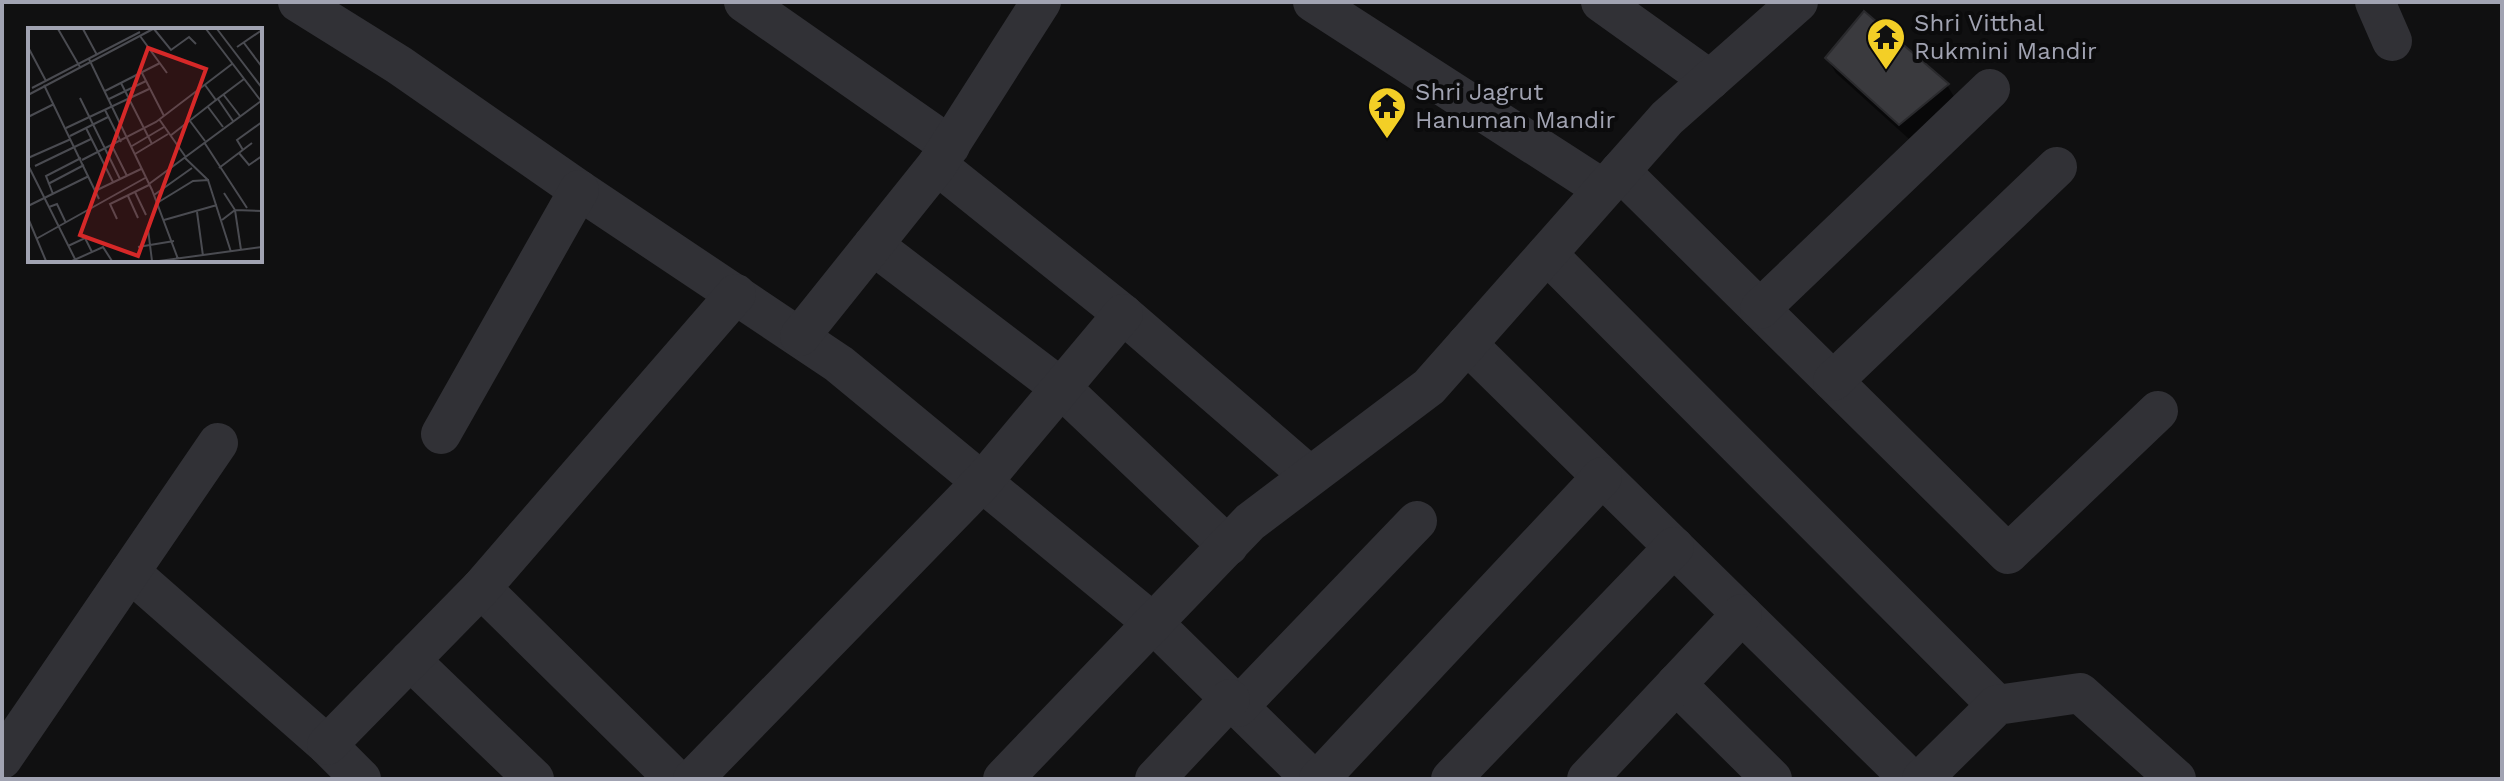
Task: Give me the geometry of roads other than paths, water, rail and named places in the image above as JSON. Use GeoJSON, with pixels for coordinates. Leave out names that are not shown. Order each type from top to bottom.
{"type":"FeatureCollection","features":[{"type":"Feature","properties":{"kind":"street"},"geometry":{"type":"LineString","coordinates":[[298,2],[399,65],[839,364],[1153,623],[1312,779]]}},
{"type":"Feature","properties":{"kind":"street"},"geometry":{"type":"LineString","coordinates":[[744,2],[943,155],[1310,476]]}},
{"type":"Feature","properties":{"kind":"street"},"geometry":{"type":"LineString","coordinates":[[800,336],[943,155],[1041,2]]}},
{"type":"Feature","properties":{"kind":"street"},"geometry":{"type":"LineString","coordinates":[[1313,2],[1612,180],[1760,309],[2008,554],[2158,411]]}},
{"type":"Feature","properties":{"kind":"street"},"geometry":{"type":"LineString","coordinates":[[1601,2],[1710,80]]}},
{"type":"Feature","properties":{"kind":"street"},"geometry":{"type":"LineString","coordinates":[[1003,779],[1250,522],[1429,387],[1667,118],[1797,2]]}},
{"type":"Feature","properties":{"kind":"street"},"geometry":{"type":"LineString","coordinates":[[2375,2],[2392,41]]}},
{"type":"Feature","properties":{"kind":"street"},"geometry":{"type":"LineString","coordinates":[[1760,309],[1990,89]]}},
{"type":"Feature","properties":{"kind":"street"},"geometry":{"type":"LineString","coordinates":[[1833,381],[2057,167]]}},
{"type":"Feature","properties":{"kind":"street"},"geometry":{"type":"LineString","coordinates":[[441,434],[579,190]]}},
{"type":"Feature","properties":{"kind":"street"},"geometry":{"type":"LineString","coordinates":[[873,245],[1061,388],[1228,546]]}},
{"type":"Feature","properties":{"kind":"street"},"geometry":{"type":"LineString","coordinates":[[1547,254],[1997,705]]}},
{"type":"Feature","properties":{"kind":"street"},"geometry":{"type":"LineString","coordinates":[[327,745],[481,588],[736,294]]}},
{"type":"Feature","properties":{"kind":"street"},"geometry":{"type":"LineString","coordinates":[[693,779],[982,482],[1123,314]]}},
{"type":"Feature","properties":{"kind":"street"},"geometry":{"type":"LineString","coordinates":[[1467,344],[1910,779]]}},
{"type":"Feature","properties":{"kind":"street"},"geometry":{"type":"LineString","coordinates":[[2,759],[218,443]]}},
{"type":"Feature","properties":{"kind":"street"},"geometry":{"type":"LineString","coordinates":[[1319,779],[1602,477]]}},
{"type":"Feature","properties":{"kind":"street"},"geometry":{"type":"LineString","coordinates":[[1155,779],[1417,521]]}},
{"type":"Feature","properties":{"kind":"street"},"geometry":{"type":"LineString","coordinates":[[1451,779],[1674,547]]}},
{"type":"Feature","properties":{"kind":"street"},"geometry":{"type":"LineString","coordinates":[[130,572],[327,745],[361,779]]}},
{"type":"Feature","properties":{"kind":"street"},"geometry":{"type":"LineString","coordinates":[[481,588],[675,779]]}},
{"type":"Feature","properties":{"kind":"street"},"geometry":{"type":"LineString","coordinates":[[1587,779],[1742,614]]}},
{"type":"Feature","properties":{"kind":"street"},"geometry":{"type":"LineString","coordinates":[[410,660],[534,779]]}},
{"type":"Feature","properties":{"kind":"street"},"geometry":{"type":"LineString","coordinates":[[1676,684],[1758,774]]}},
{"type":"Feature","properties":{"kind":"street"},"geometry":{"type":"LineString","coordinates":[[1922,779],[1997,705],[2080,693],[2176,779]]}},
{"type":"Feature","properties":{"kind":"place","name":"Shri Vitthal Rukmini Mandir"},"geometry":{"type":"Point","coordinates":[1886,71]}},
{"type":"Feature","properties":{"kind":"place","name":"Shri Jagrut Hanuman Mandir"},"geometry":{"type":"Point","coordinates":[1387,140]}}]}
